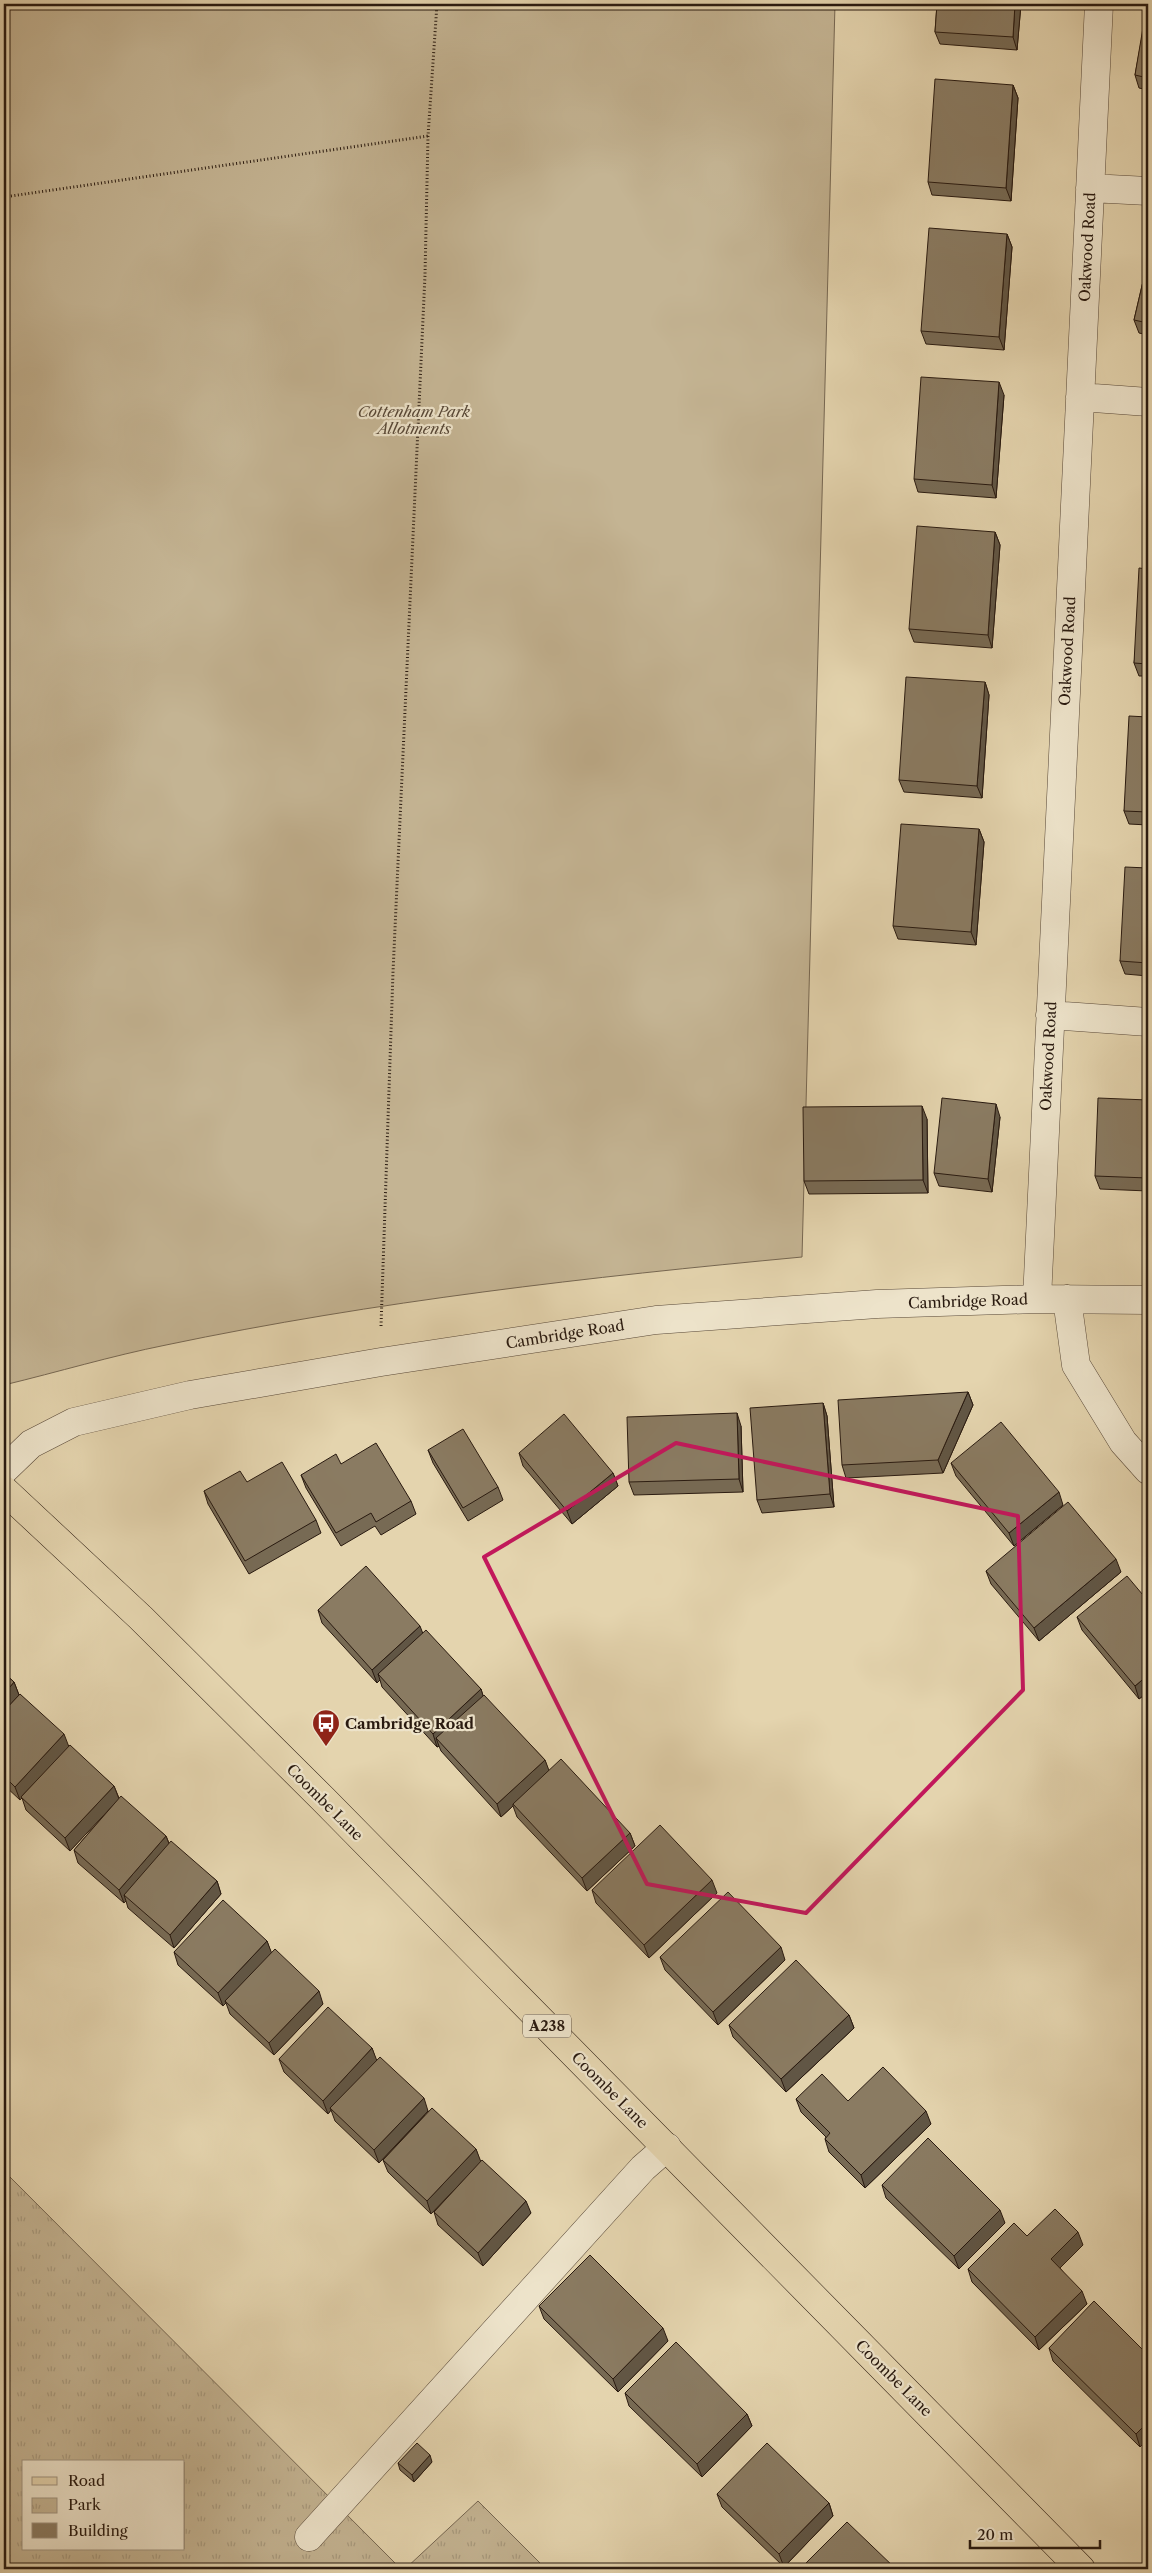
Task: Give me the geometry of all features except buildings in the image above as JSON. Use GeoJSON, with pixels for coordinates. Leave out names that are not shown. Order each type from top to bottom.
{"type":"FeatureCollection","features":[{"type":"Feature","properties":{"kind":"main road","name":"Coombe Lane"},"geometry":{"type":"LineString","coordinates":[[4,1490],[141,1618],[667,2148],[1081,2569]]}},
{"type":"Feature","properties":{"kind":"street","name":"Oakwood Road"},"geometry":{"type":"LineString","coordinates":[[1037,1299],[1099,4]]}},
{"type":"Feature","properties":{"kind":"street"},"geometry":{"type":"LineString","coordinates":[[1090,188],[1148,191]]}},
{"type":"Feature","properties":{"kind":"street"},"geometry":{"type":"LineString","coordinates":[[1080,397],[1148,402]]}},
{"type":"Feature","properties":{"kind":"street"},"geometry":{"type":"LineString","coordinates":[[1050,1015],[1148,1022]]}},
{"type":"Feature","properties":{"kind":"street","name":"Cambridge Road"},"geometry":{"type":"LineString","coordinates":[[4,1470],[31,1444],[74,1422],[190,1395],[380,1362],[656,1320],[877,1304],[1037,1299],[1148,1300]]}},
{"type":"Feature","properties":{"kind":"street"},"geometry":{"type":"LineString","coordinates":[[1067,1299],[1076,1365],[1123,1442],[1148,1470]]}},
{"type":"Feature","properties":{"kind":"street"},"geometry":{"type":"LineString","coordinates":[[309,2537],[642,2168],[667,2148]]}},
{"type":"Feature","properties":{"kind":"path"},"geometry":{"type":"LineString","coordinates":[[380,1362],[393,972],[424,294],[428,136],[437,4]]}},
{"type":"Feature","properties":{"kind":"path"},"geometry":{"type":"LineString","coordinates":[[4,197],[428,136]]}},
{"type":"Feature","properties":{"kind":"highlighted area"},"geometry":{"type":"Polygon","coordinates":[[[676,1443],[1018,1516],[1023,1690],[806,1913],[647,1884],[484,1557],[676,1443]]]}},
{"type":"Feature","properties":{"kind":"green space","name":"Cottenham Park Allotments"},"geometry":{"type":"Polygon","coordinates":[[[4,4],[835,4],[802,1257],[563,1282],[403,1303],[245,1329],[145,1349],[4,1385],[4,4]]]}},
{"type":"Feature","properties":{"kind":"green space"},"geometry":{"type":"Polygon","coordinates":[[[4,2171],[401,2569],[4,2569],[4,2171]]]}},
{"type":"Feature","properties":{"kind":"green space"},"geometry":{"type":"Polygon","coordinates":[[[478,2501],[546,2569],[405,2569],[478,2501]]]}},
{"type":"Feature","properties":{"kind":"place","name":"Cambridge Road"},"geometry":{"type":"Point","coordinates":[326,1747]}}]}
